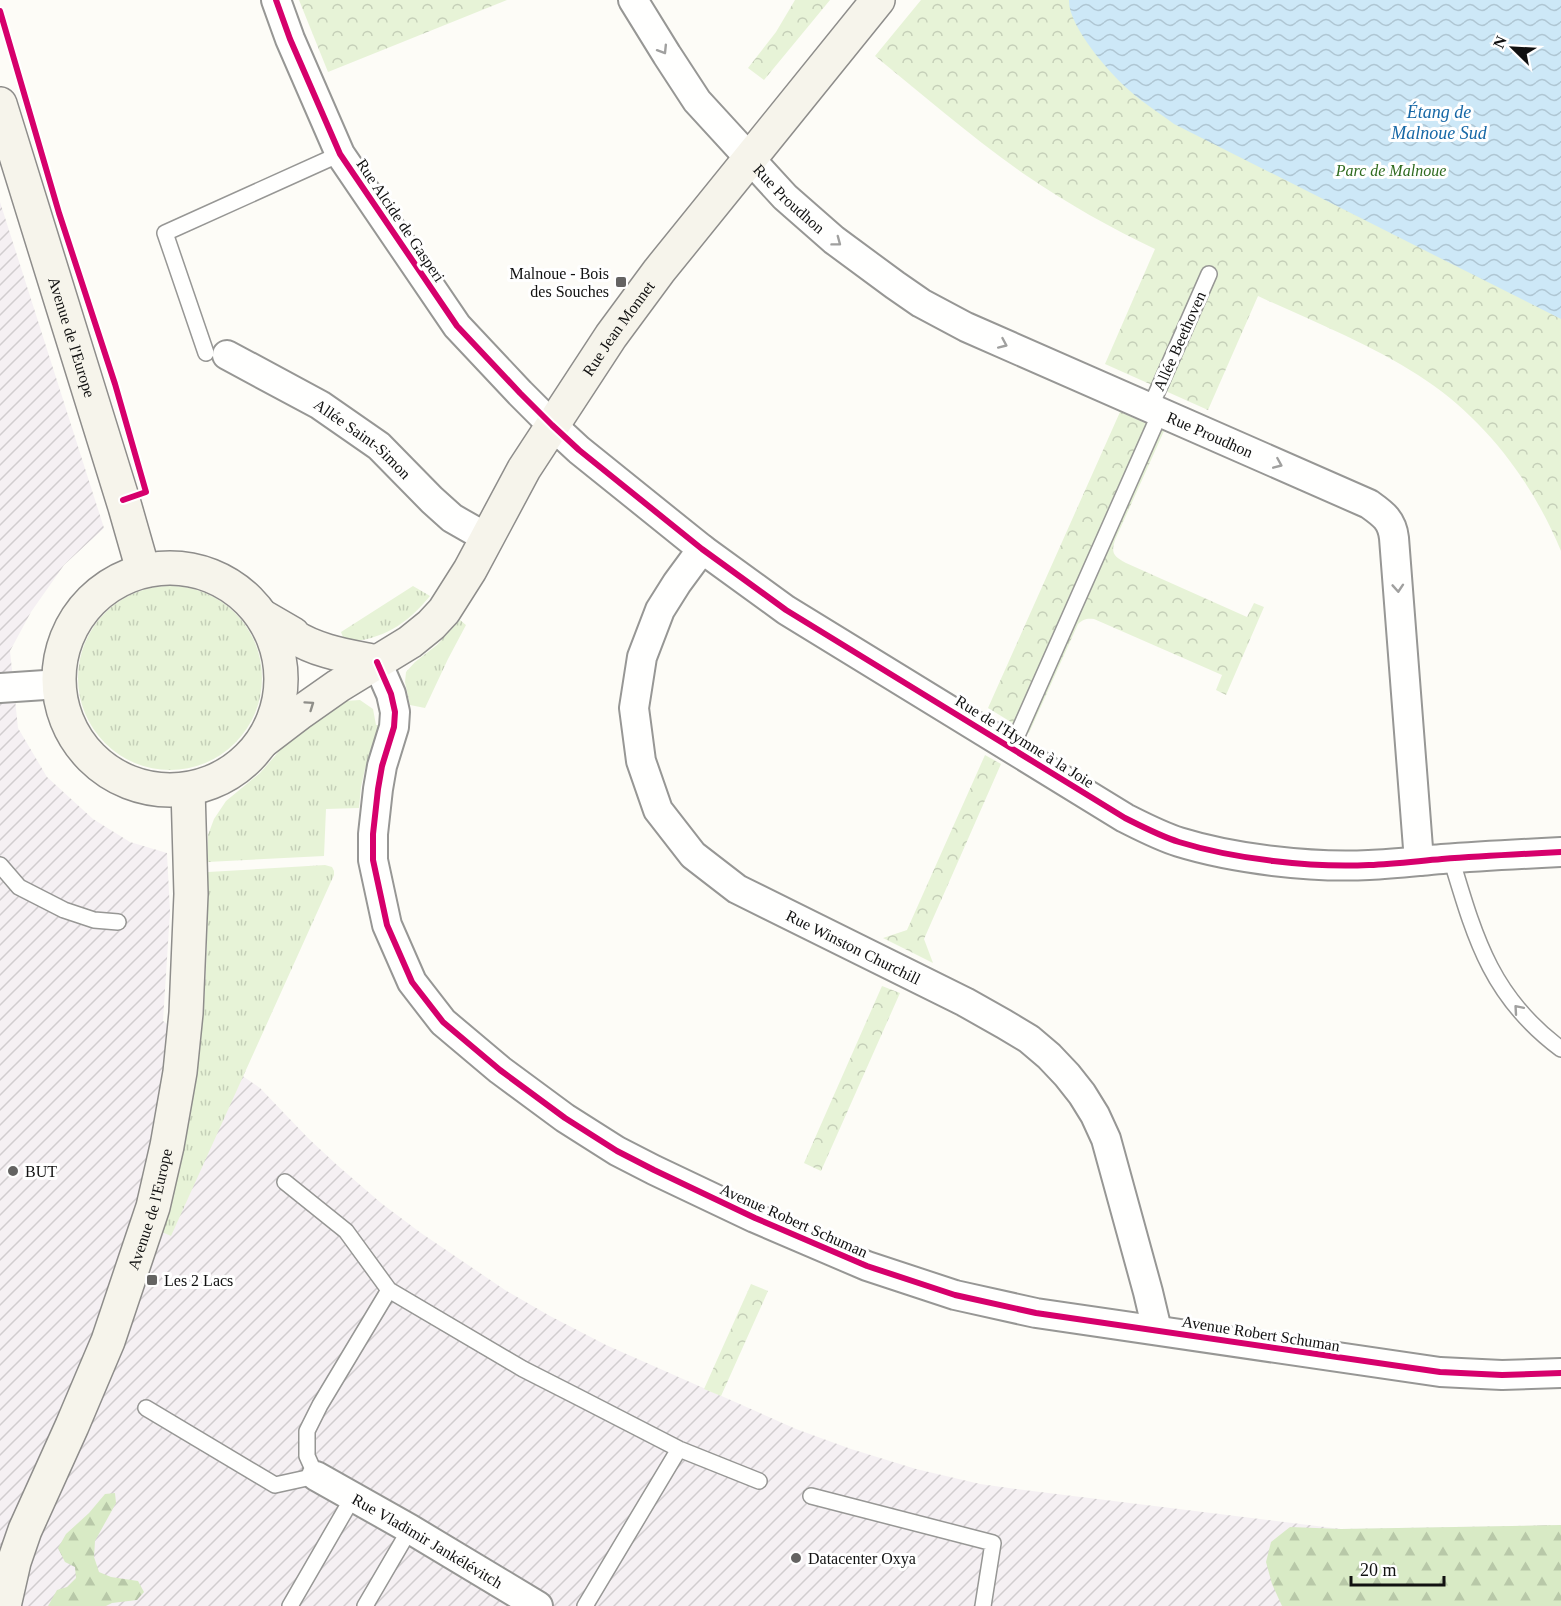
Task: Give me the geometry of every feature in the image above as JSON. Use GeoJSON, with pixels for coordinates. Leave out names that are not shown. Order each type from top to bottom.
{"type":"FeatureCollection","features":[{"type":"Feature","properties":{"kind":"main road","name":"Rue Jean Monnet"},"geometry":{"type":"LineString","coordinates":[[263,741],[331,690],[410,642],[444,611],[456,594],[525,469],[611,336],[659,271],[878,0]]}},
{"type":"Feature","properties":{"kind":"main road","name":"Avenue de l'Europe"},"geometry":{"type":"LineString","coordinates":[[0,104],[144,570]]}},
{"type":"Feature","properties":{"kind":"main road"},"geometry":{"type":"LineString","coordinates":[[177,567],[211,574],[240,591],[262,616],[277,646],[281,678],[277,711],[263,741],[243,764],[217,780],[188,789],[153,790],[120,779],[92,759],[71,731],[63,708],[60,656],[76,617],[106,587],[144,570],[177,567]]}},
{"type":"Feature","properties":{"kind":"main road"},"geometry":{"type":"LineString","coordinates":[[262,616],[301,641],[320,650],[377,662]]}},
{"type":"Feature","properties":{"kind":"main road","name":"Avenue de l'Europe"},"geometry":{"type":"LineString","coordinates":[[4,1606],[14,1562],[26,1530],[108,1341],[146,1229],[167,1146],[180,1072],[186,1013],[191,894],[188,789]]}},
{"type":"Feature","properties":{"kind":"street","name":"Rue Alcide de Gasperi"},"geometry":{"type":"LineString","coordinates":[[276,0],[290,39],[340,154],[457,326],[552,425]]}},
{"type":"Feature","properties":{"kind":"street"},"geometry":{"type":"LineString","coordinates":[[633,0],[697,101],[749,159]]}},
{"type":"Feature","properties":{"kind":"street","name":"Rue Proudhon"},"geometry":{"type":"LineString","coordinates":[[749,159],[785,197],[834,240],[921,303],[966,327],[1369,504],[1386,516],[1392,525],[1394,538],[1419,861]]}},
{"type":"Feature","properties":{"kind":"street","name":"Allée Saint-Simon"},"geometry":{"type":"LineString","coordinates":[[216,354],[320,405],[380,447],[452,518],[487,538]]}},
{"type":"Feature","properties":{"kind":"street","name":"Rue de l'Hymne à la Joie"},"geometry":{"type":"LineString","coordinates":[[552,425],[573,445],[702,549],[786,610],[1125,818],[1162,836],[1235,855],[1290,862],[1368,865],[1561,852]]}},
{"type":"Feature","properties":{"kind":"street","name":"Rue Winston Churchill"},"geometry":{"type":"LineString","coordinates":[[702,549],[660,610],[642,657],[634,708],[641,762],[658,810],[693,855],[737,889],[965,1002],[1029,1039],[1067,1075],[1095,1115],[1106,1139],[1157,1330]]}},
{"type":"Feature","properties":{"kind":"street","name":"Avenue Robert Schuman"},"geometry":{"type":"LineString","coordinates":[[377,662],[391,694],[395,712],[394,727],[382,766],[378,789],[373,834],[373,860],[387,925],[412,982],[443,1022],[500,1070],[565,1118],[617,1150],[696,1191],[814,1244],[867,1266],[965,1298],[1036,1313],[1440,1372],[1502,1375],[1561,1373]]}},
{"type":"Feature","properties":{"kind":"street"},"geometry":{"type":"LineString","coordinates":[[0,688],[60,684]]}},
{"type":"Feature","properties":{"kind":"street","name":"Rue Vladimir Jankélévitch"},"geometry":{"type":"LineString","coordinates":[[316,1476],[538,1606]]}},
{"type":"Feature","properties":{"kind":"lane"},"geometry":{"type":"LineString","coordinates":[[216,354],[165,233],[340,154]]}},
{"type":"Feature","properties":{"kind":"lane","name":"Allée Beethoven"},"geometry":{"type":"LineString","coordinates":[[1011,749],[1155,411],[1209,274]]}},
{"type":"Feature","properties":{"kind":"lane"},"geometry":{"type":"LineString","coordinates":[[1451,858],[1475,936],[1493,973],[1507,996],[1527,1019],[1540,1033],[1561,1049]]}},
{"type":"Feature","properties":{"kind":"lane"},"geometry":{"type":"LineString","coordinates":[[0,865],[20,887],[64,910],[94,920],[118,922]]}},
{"type":"Feature","properties":{"kind":"lane"},"geometry":{"type":"LineString","coordinates":[[285,1182],[346,1232],[389,1290],[523,1369],[679,1449],[759,1481]]}},
{"type":"Feature","properties":{"kind":"lane"},"geometry":{"type":"LineString","coordinates":[[146,1408],[275,1485],[316,1476],[307,1456],[307,1431],[320,1405],[389,1290]]}},
{"type":"Feature","properties":{"kind":"lane"},"geometry":{"type":"LineString","coordinates":[[585,1606],[679,1449]]}},
{"type":"Feature","properties":{"kind":"lane"},"geometry":{"type":"LineString","coordinates":[[810,1496],[993,1543],[983,1606]]}},
{"type":"Feature","properties":{"kind":"lane"},"geometry":{"type":"LineString","coordinates":[[290,1606],[353,1497]]}},
{"type":"Feature","properties":{"kind":"lane"},"geometry":{"type":"LineString","coordinates":[[365,1606],[410,1529]]}},
{"type":"Feature","properties":{"kind":"shaded area"},"geometry":{"type":"Polygon","coordinates":[[[0,202],[104,528],[64,565],[31,612],[10,651],[18,728],[47,777],[93,819],[130,842],[167,853],[170,912],[163,1021],[260,1088],[308,1138],[381,1203],[505,1290],[606,1345],[796,1429],[916,1469],[980,1484],[1016,1489],[1341,1529],[1561,1525],[1561,1606],[0,1606],[0,202]]]}},
{"type":"Feature","properties":{"kind":"green space"},"geometry":{"type":"Polygon","coordinates":[[[299,0],[507,0],[328,72],[299,0]]]}},
{"type":"Feature","properties":{"kind":"green space"},"geometry":{"type":"Polygon","coordinates":[[[795,0],[830,0],[764,80],[748,68],[776,32],[795,0]]]}},
{"type":"Feature","properties":{"kind":"green space","name":"Parc de Malnoue"},"geometry":{"type":"Polygon","coordinates":[[[921,0],[1561,0],[1561,551],[1536,500],[1520,476],[1503,452],[1464,410],[1418,375],[1380,353],[1258,296],[1208,410],[1105,364],[1155,249],[1090,215],[1027,176],[969,133],[875,56],[921,0]]]}},
{"type":"Feature","properties":{"kind":"green space"},"geometry":{"type":"Polygon","coordinates":[[[1120,412],[1164,431],[1115,540],[1113,551],[1116,556],[1126,563],[1247,617],[1254,603],[1264,607],[1226,695],[1216,690],[1222,675],[1094,619],[1083,620],[1078,624],[1029,733],[988,708],[1120,412]]]}},
{"type":"Feature","properties":{"kind":"green space"},"geometry":{"type":"Polygon","coordinates":[[[170,586],[205,593],[235,613],[255,643],[262,678],[255,713],[235,743],[205,763],[170,770],[135,763],[105,743],[85,713],[78,678],[85,643],[105,613],[135,593],[170,586]]]}},
{"type":"Feature","properties":{"kind":"green space"},"geometry":{"type":"Polygon","coordinates":[[[413,586],[430,596],[412,615],[383,634],[359,641],[345,642],[341,632],[413,586]]]}},
{"type":"Feature","properties":{"kind":"green space"},"geometry":{"type":"Polygon","coordinates":[[[460,620],[466,625],[425,708],[410,705],[405,682],[406,672],[437,645],[460,620]]]}},
{"type":"Feature","properties":{"kind":"green space"},"geometry":{"type":"Polygon","coordinates":[[[360,700],[373,709],[376,725],[380,725],[365,769],[359,808],[326,809],[324,856],[207,862],[208,835],[214,819],[226,801],[260,773],[288,741],[345,701],[360,700]]]}},
{"type":"Feature","properties":{"kind":"green space"},"geometry":{"type":"Polygon","coordinates":[[[985,755],[1001,764],[924,939],[933,963],[883,938],[907,930],[985,755]]]}},
{"type":"Feature","properties":{"kind":"green space"},"geometry":{"type":"Polygon","coordinates":[[[325,865],[332,867],[334,875],[171,1236],[162,1232],[187,1127],[201,1039],[206,968],[208,872],[325,865]]]}},
{"type":"Feature","properties":{"kind":"green space"},"geometry":{"type":"Polygon","coordinates":[[[882,986],[900,993],[821,1171],[804,1163],[882,986]]]}},
{"type":"Feature","properties":{"kind":"green space"},"geometry":{"type":"Polygon","coordinates":[[[751,1284],[768,1291],[721,1396],[704,1389],[751,1284]]]}},
{"type":"Feature","properties":{"kind":"green space"},"geometry":{"type":"Polygon","coordinates":[[[115,1493],[116,1503],[95,1541],[94,1557],[99,1572],[111,1577],[138,1581],[144,1592],[137,1600],[112,1603],[106,1606],[48,1606],[57,1590],[67,1587],[76,1578],[75,1567],[65,1562],[58,1548],[66,1534],[89,1513],[105,1494],[115,1493]]]}},
{"type":"Feature","properties":{"kind":"green space"},"geometry":{"type":"Polygon","coordinates":[[[1561,1525],[1561,1606],[1282,1606],[1272,1584],[1266,1562],[1271,1542],[1290,1527],[1341,1529],[1561,1525]]]}},
{"type":"Feature","properties":{"kind":"water","name":"Étang de Malnoue Sud"},"geometry":{"type":"Polygon","coordinates":[[[1069,0],[1561,0],[1561,319],[1174,124],[1135,95],[1102,62],[1075,23],[1069,0]]]}},
{"type":"Feature","properties":{"kind":"cycle path"},"geometry":{"type":"LineString","coordinates":[[276,0],[290,39],[340,154],[457,326],[520,393],[579,450],[702,549],[786,610],[1125,818],[1179,842],[1248,858],[1298,864],[1347,866],[1561,852]]}},
{"type":"Feature","properties":{"kind":"cycle path"},"geometry":{"type":"LineString","coordinates":[[0,11],[59,213],[115,384],[146,492],[123,500]]}},
{"type":"Feature","properties":{"kind":"cycle path"},"geometry":{"type":"LineString","coordinates":[[377,662],[391,694],[395,712],[394,727],[382,766],[378,789],[373,834],[373,860],[387,925],[412,982],[443,1022],[500,1070],[565,1118],[617,1151],[755,1218],[867,1266],[955,1295],[1036,1313],[1440,1372],[1502,1375],[1561,1373]]}},
{"type":"Feature","properties":{"kind":"place","name":"Malnoue - Bois des Souches"},"geometry":{"type":"Point","coordinates":[621,282]}},
{"type":"Feature","properties":{"kind":"place","name":"BUT"},"geometry":{"type":"Point","coordinates":[13,1171]}},
{"type":"Feature","properties":{"kind":"place","name":"Les 2 Lacs"},"geometry":{"type":"Point","coordinates":[152,1280]}},
{"type":"Feature","properties":{"kind":"place","name":"Datacenter Oxya"},"geometry":{"type":"Point","coordinates":[796,1558]}}]}
